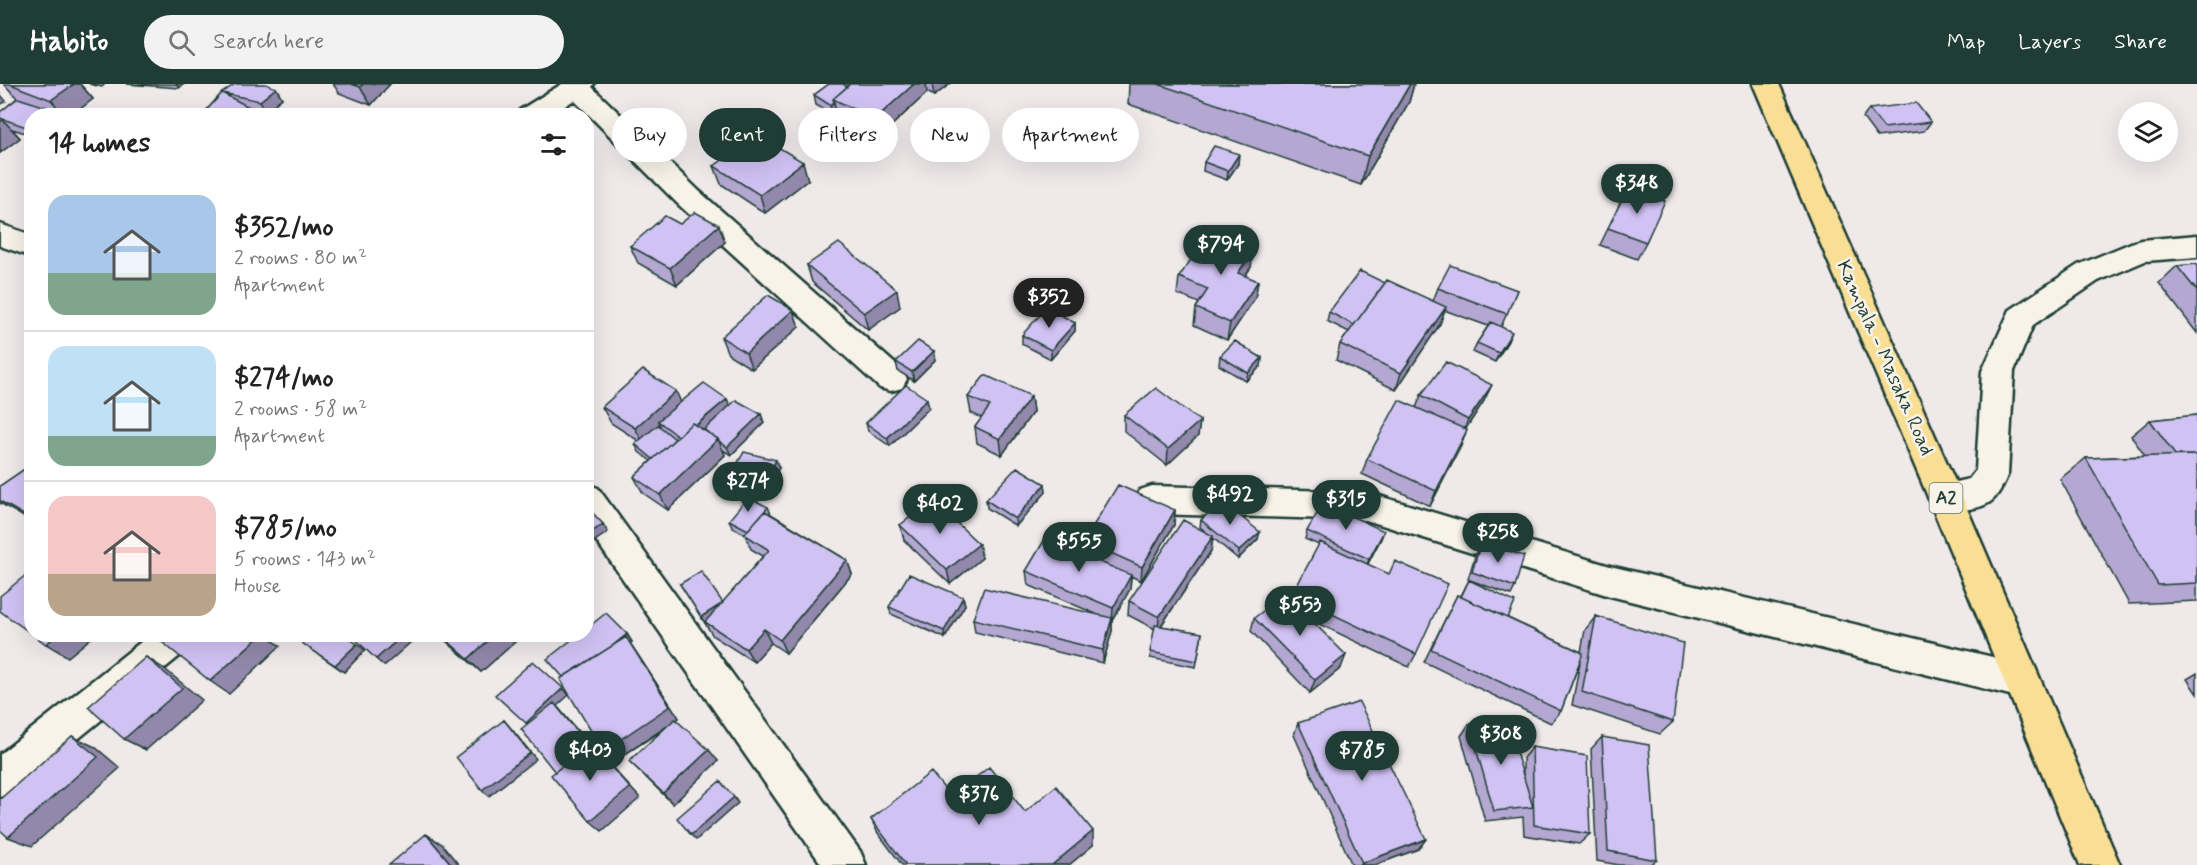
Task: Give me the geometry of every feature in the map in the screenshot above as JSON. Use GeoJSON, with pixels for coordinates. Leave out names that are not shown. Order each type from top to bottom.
{"type":"FeatureCollection","features":[{"type":"Feature","properties":{"kind":"main road","name":"Kampala - Masaka Road"},"geometry":{"type":"LineString","coordinates":[[1766,84],[1945,497],[2100,865]]}},
{"type":"Feature","properties":{"kind":"street"},"geometry":{"type":"LineString","coordinates":[[542,108],[579,85],[689,198],[891,379]]}},
{"type":"Feature","properties":{"kind":"street"},"geometry":{"type":"LineString","coordinates":[[0,235],[24,243]]}},
{"type":"Feature","properties":{"kind":"street"},"geometry":{"type":"LineString","coordinates":[[1945,497],[1979,492],[1992,474],[1998,371],[2021,318],[2088,273],[2141,251],[2197,246]]}},
{"type":"Feature","properties":{"kind":"street"},"geometry":{"type":"LineString","coordinates":[[1152,500],[1366,506],[1610,581],[2022,681]]}},
{"type":"Feature","properties":{"kind":"street"},"geometry":{"type":"LineString","coordinates":[[594,509],[846,865]]}},
{"type":"Feature","properties":{"kind":"street"},"geometry":{"type":"LineString","coordinates":[[0,778],[169,642]]}},
{"type":"Feature","properties":{"kind":"building"},"geometry":{"type":"Polygon","coordinates":[[[10,84],[74,84],[51,100],[10,84]]]}},
{"type":"Feature","properties":{"kind":"building"},"geometry":{"type":"Polygon","coordinates":[[[235,84],[266,84],[276,88],[260,101],[222,93],[235,84]]]}},
{"type":"Feature","properties":{"kind":"building"},"geometry":{"type":"Polygon","coordinates":[[[829,84],[843,84],[847,87],[833,99],[834,102],[830,105],[814,95],[829,84]]]}},
{"type":"Feature","properties":{"kind":"building"},"geometry":{"type":"Polygon","coordinates":[[[850,84],[914,84],[887,108],[852,108],[833,99],[850,84]]]}},
{"type":"Feature","properties":{"kind":"building"},"geometry":{"type":"Polygon","coordinates":[[[1158,84],[1410,84],[1368,156],[1158,84]]]}},
{"type":"Feature","properties":{"kind":"building"},"geometry":{"type":"Polygon","coordinates":[[[222,93],[247,106],[245,108],[208,108],[222,93]]]}},
{"type":"Feature","properties":{"kind":"building"},"geometry":{"type":"Polygon","coordinates":[[[18,98],[50,108],[24,108],[24,126],[0,118],[0,112],[18,98]]]}},
{"type":"Feature","properties":{"kind":"building"},"geometry":{"type":"Polygon","coordinates":[[[1916,103],[1931,122],[1884,128],[1869,109],[1916,103]]]}},
{"type":"Feature","properties":{"kind":"building"},"geometry":{"type":"Polygon","coordinates":[[[1214,146],[1239,154],[1228,171],[1204,162],[1214,146]]]}},
{"type":"Feature","properties":{"kind":"building"},"geometry":{"type":"Polygon","coordinates":[[[786,152],[798,159],[798,162],[803,162],[760,195],[714,166],[720,162],[786,162],[786,152]]]}},
{"type":"Feature","properties":{"kind":"building"},"geometry":{"type":"Polygon","coordinates":[[[1645,184],[1666,193],[1662,200],[1639,191],[1645,184]]]}},
{"type":"Feature","properties":{"kind":"building"},"geometry":{"type":"Polygon","coordinates":[[[1628,187],[1665,201],[1646,242],[1608,228],[1628,187]]]}},
{"type":"Feature","properties":{"kind":"building"},"geometry":{"type":"Polygon","coordinates":[[[695,212],[719,225],[670,268],[630,246],[665,216],[680,224],[695,212]]]}},
{"type":"Feature","properties":{"kind":"building"},"geometry":{"type":"Polygon","coordinates":[[[1210,232],[1254,250],[1238,273],[1258,281],[1230,323],[1196,308],[1208,289],[1179,277],[1210,232]]]}},
{"type":"Feature","properties":{"kind":"building"},"geometry":{"type":"Polygon","coordinates":[[[839,243],[897,290],[864,313],[807,265],[839,243]]]}},
{"type":"Feature","properties":{"kind":"building"},"geometry":{"type":"Polygon","coordinates":[[[2197,264],[2197,291],[2177,266],[2197,264]]]}},
{"type":"Feature","properties":{"kind":"building"},"geometry":{"type":"Polygon","coordinates":[[[1450,265],[1517,290],[1507,314],[1438,288],[1450,265]]]}},
{"type":"Feature","properties":{"kind":"building"},"geometry":{"type":"Polygon","coordinates":[[[1360,271],[1385,283],[1354,325],[1329,312],[1360,271]]]}},
{"type":"Feature","properties":{"kind":"building"},"geometry":{"type":"Polygon","coordinates":[[[1387,280],[1446,307],[1401,373],[1340,344],[1387,280]]]}},
{"type":"Feature","properties":{"kind":"building"},"geometry":{"type":"Polygon","coordinates":[[[768,295],[793,310],[746,353],[721,337],[768,295]]]}},
{"type":"Feature","properties":{"kind":"building"},"geometry":{"type":"Polygon","coordinates":[[[1047,307],[1075,323],[1051,350],[1022,335],[1047,307]]]}},
{"type":"Feature","properties":{"kind":"building"},"geometry":{"type":"Polygon","coordinates":[[[1491,322],[1512,332],[1499,353],[1477,343],[1491,322]]]}},
{"type":"Feature","properties":{"kind":"building"},"geometry":{"type":"Polygon","coordinates":[[[918,341],[934,351],[912,372],[896,362],[918,341]]]}},
{"type":"Feature","properties":{"kind":"building"},"geometry":{"type":"Polygon","coordinates":[[[1235,341],[1262,358],[1248,373],[1220,356],[1235,341]]]}},
{"type":"Feature","properties":{"kind":"building"},"geometry":{"type":"Polygon","coordinates":[[[1446,362],[1492,385],[1468,420],[1421,395],[1446,362]]]}},
{"type":"Feature","properties":{"kind":"building"},"geometry":{"type":"Polygon","coordinates":[[[643,370],[676,391],[635,428],[602,407],[643,370]]]}},
{"type":"Feature","properties":{"kind":"building"},"geometry":{"type":"Polygon","coordinates":[[[985,375],[1031,396],[1000,439],[975,427],[990,406],[968,397],[985,375]]]}},
{"type":"Feature","properties":{"kind":"building"},"geometry":{"type":"Polygon","coordinates":[[[704,383],[727,399],[696,425],[692,423],[678,436],[658,421],[704,383]]]}},
{"type":"Feature","properties":{"kind":"building"},"geometry":{"type":"Polygon","coordinates":[[[906,385],[927,399],[887,438],[866,423],[906,385]]]}},
{"type":"Feature","properties":{"kind":"building"},"geometry":{"type":"Polygon","coordinates":[[[1156,388],[1200,421],[1168,449],[1124,415],[1156,388]]]}},
{"type":"Feature","properties":{"kind":"building"},"geometry":{"type":"Polygon","coordinates":[[[736,400],[761,414],[727,447],[704,430],[736,400]]]}},
{"type":"Feature","properties":{"kind":"building"},"geometry":{"type":"Polygon","coordinates":[[[1399,400],[1467,430],[1436,491],[1367,459],[1399,400]]]}},
{"type":"Feature","properties":{"kind":"building"},"geometry":{"type":"Polygon","coordinates":[[[2197,415],[2197,455],[2175,455],[2150,420],[2197,415]]]}},
{"type":"Feature","properties":{"kind":"building"},"geometry":{"type":"Polygon","coordinates":[[[692,423],[718,439],[660,495],[634,477],[692,423]]]}},
{"type":"Feature","properties":{"kind":"building"},"geometry":{"type":"Polygon","coordinates":[[[658,425],[675,439],[653,459],[635,444],[658,425]]]}},
{"type":"Feature","properties":{"kind":"building"},"geometry":{"type":"Polygon","coordinates":[[[744,452],[776,460],[762,485],[730,476],[744,452]]]}},
{"type":"Feature","properties":{"kind":"building"},"geometry":{"type":"Polygon","coordinates":[[[2197,455],[2197,583],[2158,585],[2086,458],[2197,455]]]}},
{"type":"Feature","properties":{"kind":"building"},"geometry":{"type":"Polygon","coordinates":[[[1017,467],[1045,484],[1015,519],[986,500],[1017,467]]]}},
{"type":"Feature","properties":{"kind":"building"},"geometry":{"type":"Polygon","coordinates":[[[24,470],[24,515],[0,501],[0,486],[24,470]]]}},
{"type":"Feature","properties":{"kind":"building"},"geometry":{"type":"Polygon","coordinates":[[[1118,485],[1175,510],[1142,567],[1084,541],[1118,485]]]}},
{"type":"Feature","properties":{"kind":"building"},"geometry":{"type":"Polygon","coordinates":[[[748,497],[768,507],[748,530],[729,520],[748,497]]]}},
{"type":"Feature","properties":{"kind":"building"},"geometry":{"type":"Polygon","coordinates":[[[933,500],[979,544],[947,570],[900,525],[933,500]]]}},
{"type":"Feature","properties":{"kind":"building"},"geometry":{"type":"Polygon","coordinates":[[[1221,501],[1260,532],[1239,551],[1201,520],[1221,501]]]}},
{"type":"Feature","properties":{"kind":"building"},"geometry":{"type":"Polygon","coordinates":[[[1323,503],[1384,531],[1369,559],[1307,531],[1323,503]]]}},
{"type":"Feature","properties":{"kind":"building"},"geometry":{"type":"Polygon","coordinates":[[[765,511],[847,560],[780,640],[764,629],[746,649],[705,622],[769,550],[744,534],[765,511]]]}},
{"type":"Feature","properties":{"kind":"building"},"geometry":{"type":"Polygon","coordinates":[[[594,514],[603,524],[594,530],[594,514]]]}},
{"type":"Feature","properties":{"kind":"building"},"geometry":{"type":"Polygon","coordinates":[[[1183,520],[1213,536],[1159,617],[1129,601],[1183,520]]]}},
{"type":"Feature","properties":{"kind":"building"},"geometry":{"type":"Polygon","coordinates":[[[1045,539],[1131,575],[1113,608],[1026,571],[1045,539]]]}},
{"type":"Feature","properties":{"kind":"building"},"geometry":{"type":"Polygon","coordinates":[[[1320,542],[1389,574],[1395,561],[1448,584],[1416,654],[1292,595],[1320,542]]]}},
{"type":"Feature","properties":{"kind":"building"},"geometry":{"type":"Polygon","coordinates":[[[1481,542],[1524,556],[1515,587],[1472,572],[1481,542]]]}},
{"type":"Feature","properties":{"kind":"building"},"geometry":{"type":"Polygon","coordinates":[[[701,571],[723,603],[701,617],[680,584],[701,571]]]}},
{"type":"Feature","properties":{"kind":"building"},"geometry":{"type":"Polygon","coordinates":[[[909,574],[963,597],[944,631],[889,607],[909,574]]]}},
{"type":"Feature","properties":{"kind":"building"},"geometry":{"type":"Polygon","coordinates":[[[24,576],[24,628],[0,611],[0,596],[24,576]]]}},
{"type":"Feature","properties":{"kind":"building"},"geometry":{"type":"Polygon","coordinates":[[[1469,580],[1515,602],[1508,618],[1461,597],[1469,580]]]}},
{"type":"Feature","properties":{"kind":"building"},"geometry":{"type":"Polygon","coordinates":[[[984,588],[1112,618],[1103,650],[973,619],[984,588]]]}},
{"type":"Feature","properties":{"kind":"building"},"geometry":{"type":"Polygon","coordinates":[[[1285,594],[1346,655],[1315,680],[1254,618],[1285,594]]]}},
{"type":"Feature","properties":{"kind":"building"},"geometry":{"type":"Polygon","coordinates":[[[1457,595],[1583,653],[1561,711],[1431,649],[1457,595]]]}},
{"type":"Feature","properties":{"kind":"building"},"geometry":{"type":"Polygon","coordinates":[[[606,613],[627,634],[563,677],[547,659],[569,642],[594,642],[594,623],[606,613]]]}},
{"type":"Feature","properties":{"kind":"building"},"geometry":{"type":"Polygon","coordinates":[[[1596,616],[1683,643],[1673,722],[1582,692],[1596,616]]]}},
{"type":"Feature","properties":{"kind":"building"},"geometry":{"type":"Polygon","coordinates":[[[1155,625],[1202,633],[1197,661],[1150,652],[1155,625]]]}},
{"type":"Feature","properties":{"kind":"building"},"geometry":{"type":"Polygon","coordinates":[[[626,637],[670,706],[603,751],[560,679],[626,637]]]}},
{"type":"Feature","properties":{"kind":"building"},"geometry":{"type":"Polygon","coordinates":[[[162,642],[253,642],[210,681],[162,642]]]}},
{"type":"Feature","properties":{"kind":"building"},"geometry":{"type":"Polygon","coordinates":[[[354,642],[357,644],[335,665],[302,643],[354,642]]]}},
{"type":"Feature","properties":{"kind":"building"},"geometry":{"type":"Polygon","coordinates":[[[358,642],[395,642],[376,659],[358,642]]]}},
{"type":"Feature","properties":{"kind":"building"},"geometry":{"type":"Polygon","coordinates":[[[449,642],[486,642],[468,659],[449,642]]]}},
{"type":"Feature","properties":{"kind":"building"},"geometry":{"type":"Polygon","coordinates":[[[146,657],[182,688],[124,739],[88,707],[146,657]]]}},
{"type":"Feature","properties":{"kind":"building"},"geometry":{"type":"Polygon","coordinates":[[[533,661],[563,688],[526,723],[495,695],[533,661]]]}},
{"type":"Feature","properties":{"kind":"building"},"geometry":{"type":"Polygon","coordinates":[[[1359,702],[1426,839],[1362,863],[1298,723],[1359,702]]]}},
{"type":"Feature","properties":{"kind":"building"},"geometry":{"type":"Polygon","coordinates":[[[554,703],[588,745],[555,772],[521,729],[554,703]]]}},
{"type":"Feature","properties":{"kind":"building"},"geometry":{"type":"Polygon","coordinates":[[[675,719],[709,750],[663,793],[629,761],[675,719]]]}},
{"type":"Feature","properties":{"kind":"building"},"geometry":{"type":"Polygon","coordinates":[[[504,720],[530,753],[482,790],[456,757],[504,720]]]}},
{"type":"Feature","properties":{"kind":"building"},"geometry":{"type":"Polygon","coordinates":[[[1506,720],[1533,807],[1494,811],[1469,724],[1506,720]]]}},
{"type":"Feature","properties":{"kind":"building"},"geometry":{"type":"Polygon","coordinates":[[[72,736],[98,757],[8,837],[0,830],[0,799],[72,736]]]}},
{"type":"Feature","properties":{"kind":"building"},"geometry":{"type":"Polygon","coordinates":[[[1602,737],[1649,745],[1657,860],[1608,851],[1602,737]]]}},
{"type":"Feature","properties":{"kind":"building"},"geometry":{"type":"Polygon","coordinates":[[[590,743],[630,788],[590,821],[551,775],[590,743]]]}},
{"type":"Feature","properties":{"kind":"building"},"geometry":{"type":"Polygon","coordinates":[[[1532,747],[1587,756],[1590,834],[1534,825],[1532,747]]]}},
{"type":"Feature","properties":{"kind":"building"},"geometry":{"type":"Polygon","coordinates":[[[989,767],[1025,812],[1056,786],[1093,831],[1052,865],[906,865],[871,819],[931,772],[951,797],[989,767]]]}},
{"type":"Feature","properties":{"kind":"building"},"geometry":{"type":"Polygon","coordinates":[[[720,781],[734,797],[691,835],[677,818],[720,781]]]}},
{"type":"Feature","properties":{"kind":"building"},"geometry":{"type":"Polygon","coordinates":[[[426,834],[452,865],[389,865],[426,834]]]}}]}
